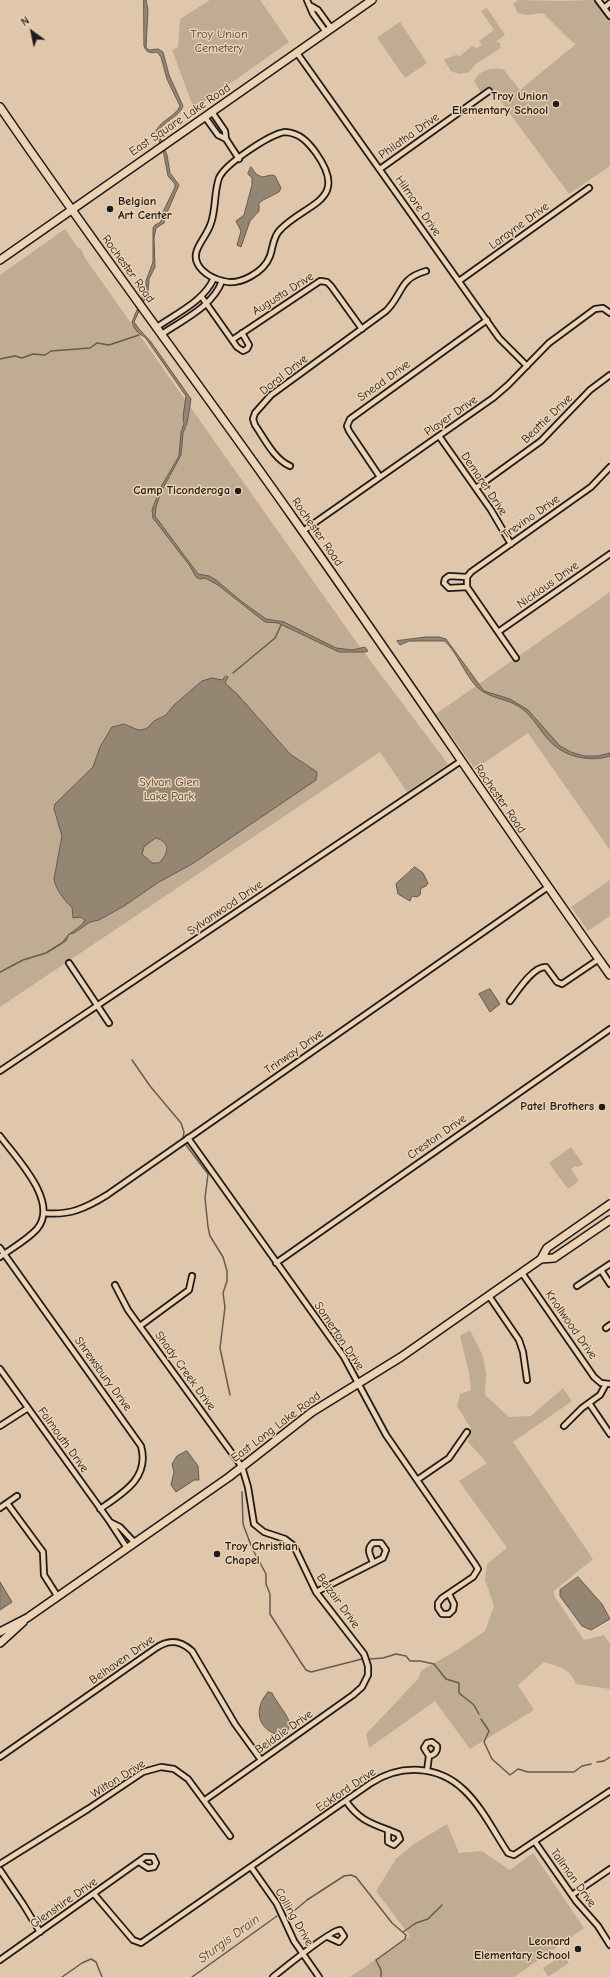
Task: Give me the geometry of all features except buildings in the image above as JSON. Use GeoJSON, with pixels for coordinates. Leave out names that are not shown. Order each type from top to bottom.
{"type":"FeatureCollection","features":[{"type":"Feature","properties":{"kind":"main road","name":"East Square Lake Road"},"geometry":{"type":"LineString","coordinates":[[0,260],[372,0]]}},
{"type":"Feature","properties":{"kind":"main road","name":"Rochester Road"},"geometry":{"type":"LineString","coordinates":[[0,107],[71,210],[303,531],[610,975]]}},
{"type":"Feature","properties":{"kind":"main road","name":"East Long Lake Road"},"geometry":{"type":"LineString","coordinates":[[0,1632],[27,1618],[135,1543],[242,1467],[303,1418],[401,1357],[489,1296],[541,1259],[548,1248],[610,1204]]}},
{"type":"Feature","properties":{"kind":"main road","name":"East Long Lake Road"},"geometry":{"type":"LineString","coordinates":[[541,1259],[554,1258],[610,1220]]}},
{"type":"Feature","properties":{"kind":"main road"},"geometry":{"type":"LineString","coordinates":[[579,1225],[578,1232],[583,1239]]}},
{"type":"Feature","properties":{"kind":"main road","name":"East Long Lake Road"},"geometry":{"type":"LineString","coordinates":[[0,1643],[27,1618]]}},
{"type":"Feature","properties":{"kind":"street"},"geometry":{"type":"LineString","coordinates":[[307,0],[311,6],[318,10],[328,30]]}},
{"type":"Feature","properties":{"kind":"street"},"geometry":{"type":"LineString","coordinates":[[598,0],[610,16]]}},
{"type":"Feature","properties":{"kind":"street"},"geometry":{"type":"LineString","coordinates":[[604,8],[610,3]]}},
{"type":"Feature","properties":{"kind":"street","name":"Hilmore Drive"},"geometry":{"type":"LineString","coordinates":[[297,53],[505,345],[527,366]]}},
{"type":"Feature","properties":{"kind":"street","name":"Philatha Drive"},"geometry":{"type":"LineString","coordinates":[[380,169],[489,91]]}},
{"type":"Feature","properties":{"kind":"street"},"geometry":{"type":"LineString","coordinates":[[212,112],[225,131],[226,139],[239,158]]}},
{"type":"Feature","properties":{"kind":"street"},"geometry":{"type":"LineString","coordinates":[[205,117],[218,135],[226,139]]}},
{"type":"Feature","properties":{"kind":"street"},"geometry":{"type":"LineString","coordinates":[[285,132],[301,136],[310,145],[326,169],[328,181],[325,193],[320,200],[279,231],[274,238],[269,258],[263,266],[242,280],[230,282],[214,278],[204,272],[198,265],[196,252],[212,222],[219,179],[226,168],[273,135],[285,132]]}},
{"type":"Feature","properties":{"kind":"street","name":"Larayne Drive"},"geometry":{"type":"LineString","coordinates":[[459,281],[590,188]]}},
{"type":"Feature","properties":{"kind":"street"},"geometry":{"type":"LineString","coordinates":[[362,329],[390,307],[410,276],[426,271]]}},
{"type":"Feature","properties":{"kind":"street"},"geometry":{"type":"LineString","coordinates":[[157,327],[201,296],[210,286],[214,278]]}},
{"type":"Feature","properties":{"kind":"street"},"geometry":{"type":"LineString","coordinates":[[162,334],[207,303],[214,296],[222,281]]}},
{"type":"Feature","properties":{"kind":"street","name":"Augusta Drive"},"geometry":{"type":"LineString","coordinates":[[232,340],[272,314],[315,283],[324,281],[332,286],[362,329]]}},
{"type":"Feature","properties":{"kind":"street"},"geometry":{"type":"LineString","coordinates":[[201,296],[232,340],[239,349],[243,351],[247,349],[249,344],[242,333]]}},
{"type":"Feature","properties":{"kind":"street","name":"Player Drive"},"geometry":{"type":"LineString","coordinates":[[303,531],[497,396],[554,339],[595,309],[601,308],[610,313]]}},
{"type":"Feature","properties":{"kind":"street","name":"Snead Drive"},"geometry":{"type":"LineString","coordinates":[[380,477],[349,431],[348,426],[350,419],[487,320]]}},
{"type":"Feature","properties":{"kind":"street","name":"Doral Drive"},"geometry":{"type":"LineString","coordinates":[[290,466],[285,464],[277,455],[259,431],[254,422],[254,416],[276,391],[362,329]]}},
{"type":"Feature","properties":{"kind":"street","name":"Beattie Drive"},"geometry":{"type":"LineString","coordinates":[[476,488],[541,441],[586,394],[610,375]]}},
{"type":"Feature","properties":{"kind":"street","name":"Demaret Drive"},"geometry":{"type":"LineString","coordinates":[[439,436],[491,510],[511,544]]}},
{"type":"Feature","properties":{"kind":"street","name":"Trevino Drive"},"geometry":{"type":"LineString","coordinates":[[467,577],[471,572],[591,487],[610,467]]}},
{"type":"Feature","properties":{"kind":"street","name":"Nicklaus Drive"},"geometry":{"type":"LineString","coordinates":[[498,632],[610,554]]}},
{"type":"Feature","properties":{"kind":"street"},"geometry":{"type":"LineString","coordinates":[[467,585],[449,588],[444,583],[445,579],[449,576],[467,577],[467,585],[516,658]]}},
{"type":"Feature","properties":{"kind":"street","name":"Sylvanwood Drive"},"geometry":{"type":"LineString","coordinates":[[0,1071],[461,761]]}},
{"type":"Feature","properties":{"kind":"street","name":"Trinway Drive"},"geometry":{"type":"LineString","coordinates":[[44,1212],[66,1214],[88,1207],[121,1186],[548,887]]}},
{"type":"Feature","properties":{"kind":"street"},"geometry":{"type":"LineString","coordinates":[[510,1001],[528,978],[540,967],[546,966],[558,982],[562,984],[599,960]]}},
{"type":"Feature","properties":{"kind":"street"},"geometry":{"type":"LineString","coordinates":[[69,963],[109,1023]]}},
{"type":"Feature","properties":{"kind":"street","name":"Creston Drive"},"geometry":{"type":"LineString","coordinates":[[276,1263],[610,1029]]}},
{"type":"Feature","properties":{"kind":"street"},"geometry":{"type":"LineString","coordinates":[[0,1136],[40,1191],[44,1203],[44,1212],[40,1225],[36,1230],[2,1255]]}},
{"type":"Feature","properties":{"kind":"street","name":"Somerton Drive"},"geometry":{"type":"LineString","coordinates":[[188,1138],[344,1357],[383,1430],[475,1564],[478,1571],[473,1577],[449,1594]]}},
{"type":"Feature","properties":{"kind":"street","name":"Shrewsbury Drive"},"geometry":{"type":"LineString","coordinates":[[0,1248],[2,1255],[141,1446],[143,1459],[138,1478],[127,1490],[100,1509]]}},
{"type":"Feature","properties":{"kind":"street"},"geometry":{"type":"LineString","coordinates":[[577,1286],[610,1264]]}},
{"type":"Feature","properties":{"kind":"street"},"geometry":{"type":"LineString","coordinates":[[601,1270],[610,1284]]}},
{"type":"Feature","properties":{"kind":"street","name":"Knollwood Drive"},"geometry":{"type":"LineString","coordinates":[[522,1272],[594,1376],[608,1384]]}},
{"type":"Feature","properties":{"kind":"street"},"geometry":{"type":"LineString","coordinates":[[140,1326],[189,1290],[192,1276]]}},
{"type":"Feature","properties":{"kind":"street","name":"Shady Creek Drive"},"geometry":{"type":"LineString","coordinates":[[115,1285],[124,1304],[242,1467]]}},
{"type":"Feature","properties":{"kind":"street"},"geometry":{"type":"LineString","coordinates":[[489,1296],[519,1340],[524,1352],[527,1380]]}},
{"type":"Feature","properties":{"kind":"street","name":"Falmouth Drive"},"geometry":{"type":"LineString","coordinates":[[0,1369],[127,1548]]}},
{"type":"Feature","properties":{"kind":"street"},"geometry":{"type":"LineString","coordinates":[[564,1426],[602,1393],[608,1384]]}},
{"type":"Feature","properties":{"kind":"street"},"geometry":{"type":"LineString","coordinates":[[588,1404],[610,1434]]}},
{"type":"Feature","properties":{"kind":"street"},"geometry":{"type":"LineString","coordinates":[[0,1426],[28,1408]]}},
{"type":"Feature","properties":{"kind":"street"},"geometry":{"type":"LineString","coordinates":[[417,1480],[449,1458],[467,1432]]}},
{"type":"Feature","properties":{"kind":"street","name":"Belzair Drive"},"geometry":{"type":"LineString","coordinates":[[242,1467],[247,1481],[254,1524],[264,1532],[285,1539],[294,1546],[316,1592],[364,1654],[368,1666],[368,1675]]}},
{"type":"Feature","properties":{"kind":"street"},"geometry":{"type":"LineString","coordinates":[[0,1508],[17,1496]]}},
{"type":"Feature","properties":{"kind":"street"},"geometry":{"type":"LineString","coordinates":[[7,1503],[43,1552],[44,1575],[58,1597]]}},
{"type":"Feature","properties":{"kind":"street","name":"Falmouth Drive"},"geometry":{"type":"LineString","coordinates":[[110,1522],[120,1527],[135,1543]]}},
{"type":"Feature","properties":{"kind":"street"},"geometry":{"type":"LineString","coordinates":[[316,1592],[383,1558],[386,1553],[385,1547],[381,1543],[373,1543],[370,1548],[369,1553],[373,1562]]}},
{"type":"Feature","properties":{"kind":"street"},"geometry":{"type":"LineString","coordinates":[[449,1594],[454,1607],[451,1612],[446,1614],[440,1612],[437,1606],[439,1601],[449,1594]]}},
{"type":"Feature","properties":{"kind":"street","name":"Belhaven Drive"},"geometry":{"type":"LineString","coordinates":[[0,1757],[156,1648],[170,1641],[187,1646],[196,1657],[232,1719],[260,1760]]}},
{"type":"Feature","properties":{"kind":"street","name":"Beldale Drive"},"geometry":{"type":"LineString","coordinates":[[205,1800],[353,1695],[362,1687],[368,1675]]}},
{"type":"Feature","properties":{"kind":"street"},"geometry":{"type":"LineString","coordinates":[[426,1771],[429,1756]]}},
{"type":"Feature","properties":{"kind":"street","name":"Wilton Drive"},"geometry":{"type":"LineString","coordinates":[[0,1864],[148,1770],[161,1767],[178,1770],[188,1779],[205,1800],[230,1836]]}},
{"type":"Feature","properties":{"kind":"street","name":"Eckford Drive"},"geometry":{"type":"LineString","coordinates":[[94,1894],[133,1940],[141,1943],[378,1779],[390,1773],[408,1770],[426,1771],[448,1779],[465,1791],[509,1854],[516,1855],[610,1791]]}},
{"type":"Feature","properties":{"kind":"street"},"geometry":{"type":"LineString","coordinates":[[346,1801],[359,1817],[370,1824],[388,1831]]}},
{"type":"Feature","properties":{"kind":"street","name":"Tallman Drive"},"geometry":{"type":"LineString","coordinates":[[535,1842],[572,1895],[610,1945]]}},
{"type":"Feature","properties":{"kind":"street","name":"Glenshire Drive"},"geometry":{"type":"LineString","coordinates":[[0,1960],[139,1862]]}},
{"type":"Feature","properties":{"kind":"street","name":"Colling Drive"},"geometry":{"type":"LineString","coordinates":[[251,1867],[277,1904],[291,1934],[319,1977]]}},
{"type":"Feature","properties":{"kind":"street"},"geometry":{"type":"LineString","coordinates":[[572,1895],[610,1869]]}},
{"type":"Feature","properties":{"kind":"street"},"geometry":{"type":"LineString","coordinates":[[0,1870],[40,1932]]}},
{"type":"Feature","properties":{"kind":"street"},"geometry":{"type":"LineString","coordinates":[[273,1977],[328,1937]]}},
{"type":"Feature","properties":{"kind":"green space","name":"Troy Union Cemetery"},"geometry":{"type":"Polygon","coordinates":[[[210,0],[260,0],[289,42],[194,109],[172,50],[178,47],[180,19],[210,0]]]}},
{"type":"Feature","properties":{"kind":"green space"},"geometry":{"type":"Polygon","coordinates":[[[518,0],[593,0],[610,21],[610,166],[569,194],[491,88],[481,93],[474,81],[479,74],[486,70],[494,68],[503,69],[520,90],[576,44],[543,13],[527,15],[518,13],[513,4],[518,0]]]}},
{"type":"Feature","properties":{"kind":"green space"},"geometry":{"type":"Polygon","coordinates":[[[487,8],[505,35],[496,42],[500,43],[501,48],[476,64],[469,72],[459,74],[451,71],[444,60],[445,59],[456,55],[460,56],[472,46],[477,48],[482,45],[479,41],[494,30],[481,11],[487,8]]]}},
{"type":"Feature","properties":{"kind":"green space"},"geometry":{"type":"Polygon","coordinates":[[[400,22],[427,63],[405,78],[378,39],[378,37],[400,22]]]}},
{"type":"Feature","properties":{"kind":"green space","name":"Sylvan Glen Lake Park"},"geometry":{"type":"Polygon","coordinates":[[[65,229],[78,248],[81,249],[85,258],[357,643],[448,764],[407,792],[380,752],[0,1007],[0,275],[65,229]]]}},
{"type":"Feature","properties":{"kind":"green space"},"geometry":{"type":"Polygon","coordinates":[[[610,592],[610,850],[528,733],[475,769],[436,714],[610,592]]]}},
{"type":"Feature","properties":{"kind":"green space"},"geometry":{"type":"Polygon","coordinates":[[[610,880],[610,916],[588,931],[571,907],[610,880]]]}},
{"type":"Feature","properties":{"kind":"green space"},"geometry":{"type":"Polygon","coordinates":[[[571,1147],[583,1164],[578,1167],[575,1166],[571,1169],[579,1181],[568,1189],[549,1163],[571,1147]]]}},
{"type":"Feature","properties":{"kind":"green space"},"geometry":{"type":"Polygon","coordinates":[[[470,1330],[483,1356],[486,1374],[485,1395],[509,1417],[531,1416],[563,1388],[572,1401],[513,1442],[593,1559],[554,1591],[555,1597],[584,1640],[604,1635],[610,1644],[610,1689],[576,1684],[570,1674],[563,1668],[544,1662],[518,1685],[534,1710],[470,1749],[435,1701],[369,1748],[366,1734],[418,1679],[422,1670],[454,1652],[485,1631],[494,1606],[485,1580],[487,1564],[507,1548],[459,1481],[487,1463],[468,1442],[471,1429],[457,1406],[460,1394],[471,1390],[469,1373],[460,1336],[470,1330]]]}},
{"type":"Feature","properties":{"kind":"green space"},"geometry":{"type":"Polygon","coordinates":[[[447,1824],[459,1853],[482,1851],[510,1870],[533,1853],[584,1928],[514,1977],[350,1977],[410,1936],[376,1891],[396,1859],[414,1844],[447,1824]]]}},
{"type":"Feature","properties":{"kind":"green space"},"geometry":{"type":"Polygon","coordinates":[[[563,1954],[569,1963],[548,1977],[543,1968],[563,1954]]]}},
{"type":"Feature","properties":{"kind":"shaded area"},"geometry":{"type":"Polygon","coordinates":[[[144,0],[146,0],[148,10],[146,47],[149,50],[158,49],[163,52],[169,75],[183,106],[178,114],[163,125],[158,133],[167,155],[170,173],[179,185],[165,217],[164,223],[156,228],[154,238],[155,267],[149,279],[148,292],[134,322],[151,342],[191,399],[187,423],[183,433],[181,455],[161,492],[156,507],[155,516],[198,574],[209,576],[216,580],[266,619],[284,622],[336,648],[352,650],[365,647],[368,651],[366,652],[339,652],[278,623],[265,622],[218,585],[205,578],[200,579],[196,577],[190,566],[153,518],[152,510],[161,487],[179,456],[181,432],[184,424],[183,417],[186,396],[145,337],[137,331],[132,322],[146,288],[146,281],[153,262],[153,228],[161,222],[162,214],[175,187],[175,184],[168,176],[164,155],[156,131],[161,124],[178,110],[180,106],[167,79],[161,57],[157,52],[150,53],[144,46],[144,0]]]}},
{"type":"Feature","properties":{"kind":"shaded area"},"geometry":{"type":"Polygon","coordinates":[[[251,167],[256,174],[262,177],[272,175],[275,176],[281,188],[279,192],[259,203],[259,211],[250,221],[241,247],[237,245],[241,231],[236,221],[244,215],[252,185],[252,178],[248,174],[251,167]]]}},
{"type":"Feature","properties":{"kind":"shaded area"},"geometry":{"type":"Polygon","coordinates":[[[426,637],[439,637],[446,639],[484,691],[510,699],[528,710],[560,746],[571,752],[584,756],[598,756],[610,753],[610,756],[592,759],[584,758],[559,749],[552,744],[523,709],[513,703],[480,690],[445,641],[409,641],[400,645],[397,641],[426,637]]]}},
{"type":"Feature","properties":{"kind":"shaded area"},"geometry":{"type":"Polygon","coordinates":[[[226,676],[228,677],[225,683],[238,695],[290,754],[317,772],[316,780],[192,864],[159,882],[124,906],[99,920],[90,922],[74,933],[70,934],[85,920],[81,917],[73,918],[72,907],[66,902],[55,883],[54,879],[62,836],[54,809],[55,804],[93,767],[100,747],[112,727],[124,724],[138,730],[146,729],[154,721],[166,715],[174,705],[202,681],[212,678],[222,680],[226,676]],[[156,838],[144,847],[142,854],[152,863],[159,863],[165,855],[167,848],[161,840],[156,838]]]}},
{"type":"Feature","properties":{"kind":"shaded area"},"geometry":{"type":"Polygon","coordinates":[[[415,867],[423,873],[428,883],[426,886],[421,888],[420,895],[417,897],[412,896],[410,901],[398,894],[396,884],[415,867]]]}},
{"type":"Feature","properties":{"kind":"shaded area"},"geometry":{"type":"Polygon","coordinates":[[[69,935],[66,941],[62,943],[65,939],[69,935]]]}},
{"type":"Feature","properties":{"kind":"shaded area"},"geometry":{"type":"Polygon","coordinates":[[[490,989],[500,1004],[490,1012],[479,994],[490,989]]]}},
{"type":"Feature","properties":{"kind":"shaded area"},"geometry":{"type":"Polygon","coordinates":[[[187,1451],[198,1466],[199,1480],[194,1480],[176,1492],[171,1485],[174,1472],[172,1464],[177,1456],[187,1451]]]}},
{"type":"Feature","properties":{"kind":"shaded area"},"geometry":{"type":"Polygon","coordinates":[[[578,1577],[602,1604],[610,1619],[591,1630],[582,1626],[560,1596],[560,1590],[578,1577]]]}},
{"type":"Feature","properties":{"kind":"shaded area"},"geometry":{"type":"Polygon","coordinates":[[[0,1582],[12,1602],[0,1610],[0,1582]]]}},
{"type":"Feature","properties":{"kind":"shaded area"},"geometry":{"type":"Polygon","coordinates":[[[268,1692],[272,1693],[288,1719],[288,1730],[283,1734],[276,1734],[269,1731],[263,1724],[259,1715],[260,1704],[268,1692]]]}},
{"type":"Feature","properties":{"kind":"waterway"},"geometry":{"type":"LineString","coordinates":[[0,359],[15,356],[22,358],[33,354],[45,355],[51,351],[90,348],[97,343],[109,345],[139,335]]}},
{"type":"Feature","properties":{"kind":"waterway"},"geometry":{"type":"LineString","coordinates":[[233,673],[275,638],[281,625]]}},
{"type":"Feature","properties":{"kind":"waterway"},"geometry":{"type":"LineString","coordinates":[[0,972],[23,960],[46,953],[62,943]]}},
{"type":"Feature","properties":{"kind":"waterway"},"geometry":{"type":"LineString","coordinates":[[132,1060],[150,1086],[181,1123],[184,1132],[183,1138]]}},
{"type":"Feature","properties":{"kind":"waterway"},"geometry":{"type":"LineString","coordinates":[[186,1145],[208,1174],[205,1198],[208,1227],[210,1236],[223,1257],[227,1271],[227,1281],[223,1293],[225,1307],[220,1348],[230,1395]]}},
{"type":"Feature","properties":{"kind":"waterway"},"geometry":{"type":"LineString","coordinates":[[242,1492],[243,1524],[252,1548],[266,1574],[266,1584],[270,1594],[270,1614],[306,1670],[311,1672],[362,1659]]}},
{"type":"Feature","properties":{"kind":"waterway"},"geometry":{"type":"LineString","coordinates":[[370,1659],[383,1658],[396,1654],[406,1656],[410,1661],[420,1661],[434,1664],[446,1679],[459,1683],[459,1693],[474,1705],[479,1714]]}},
{"type":"Feature","properties":{"kind":"waterway"},"geometry":{"type":"LineString","coordinates":[[481,1719],[489,1731],[484,1742],[492,1759],[510,1775],[518,1769],[528,1772],[574,1772],[582,1766],[591,1764]]}},
{"type":"Feature","properties":{"kind":"waterway"},"geometry":{"type":"LineString","coordinates":[[597,1762],[604,1761],[610,1757]]}},
{"type":"Feature","properties":{"kind":"waterway","name":"Sturgis Drain"},"geometry":{"type":"LineString","coordinates":[[294,1911],[307,1900],[344,1876],[351,1875],[356,1877],[392,1923],[406,1935],[405,1939],[376,1960],[381,1970],[381,1977]]}},
{"type":"Feature","properties":{"kind":"waterway"},"geometry":{"type":"LineString","coordinates":[[403,1932],[416,1923],[428,1919],[442,1905]]}},
{"type":"Feature","properties":{"kind":"waterway","name":"Sturgis Drain"},"geometry":{"type":"LineString","coordinates":[[192,1977],[277,1916]]}},
{"type":"Feature","properties":{"kind":"waterway","name":"Sturgis Drain"},"geometry":{"type":"LineString","coordinates":[[62,1977],[82,1963],[91,1959],[96,1962],[102,1977]]}},
{"type":"Feature","properties":{"kind":"place","name":"Troy Union Elementary School"},"geometry":{"type":"Point","coordinates":[556,104]}},
{"type":"Feature","properties":{"kind":"place","name":"Belgian Art Center"},"geometry":{"type":"Point","coordinates":[110,209]}},
{"type":"Feature","properties":{"kind":"place","name":"Camp Ticonderoga"},"geometry":{"type":"Point","coordinates":[238,491]}},
{"type":"Feature","properties":{"kind":"place","name":"Patel Brothers"},"geometry":{"type":"Point","coordinates":[602,1107]}},
{"type":"Feature","properties":{"kind":"place","name":"Troy Christian Chapel"},"geometry":{"type":"Point","coordinates":[217,1554]}},
{"type":"Feature","properties":{"kind":"place","name":"Leonard Elementary School"},"geometry":{"type":"Point","coordinates":[578,1949]}}]}
